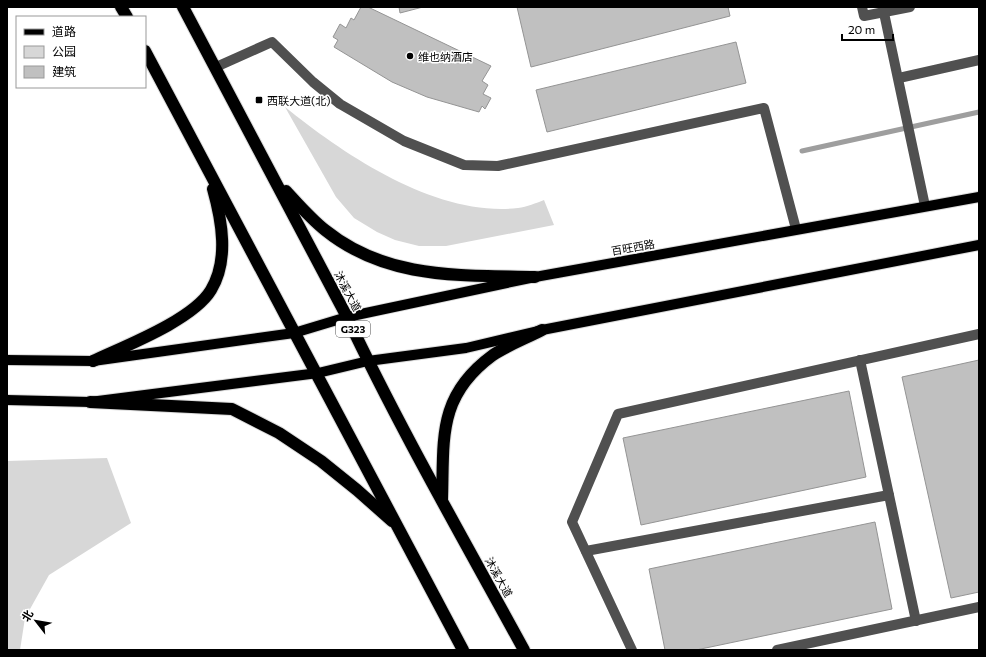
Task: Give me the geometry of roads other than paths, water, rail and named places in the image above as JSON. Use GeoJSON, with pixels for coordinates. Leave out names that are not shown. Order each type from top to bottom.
{"type":"FeatureCollection","features":[{"type":"Feature","properties":{"kind":"highway"},"geometry":{"type":"LineString","coordinates":[[122,7],[126,16]]}},
{"type":"Feature","properties":{"kind":"highway","name":"沐溪大道"},"geometry":{"type":"LineString","coordinates":[[183,7],[274,177],[347,317],[368,361],[442,501],[524,650]]}},
{"type":"Feature","properties":{"kind":"highway"},"geometry":{"type":"LineString","coordinates":[[146,53],[294,333],[318,373],[464,650]]}},
{"type":"Feature","properties":{"kind":"highway"},"geometry":{"type":"LineString","coordinates":[[94,361],[176,320],[195,307],[210,291],[220,270],[223,245],[220,212],[204,161]]}},
{"type":"Feature","properties":{"kind":"highway"},"geometry":{"type":"LineString","coordinates":[[274,177],[325,230],[359,252],[382,262],[415,271],[446,274],[535,277]]}},
{"type":"Feature","properties":{"kind":"highway"},"geometry":{"type":"LineString","coordinates":[[442,501],[444,431],[450,404],[470,376],[494,354],[542,330]]}},
{"type":"Feature","properties":{"kind":"highway"},"geometry":{"type":"LineString","coordinates":[[90,402],[232,409],[279,432],[321,461],[357,490],[398,527]]}},
{"type":"Feature","properties":{"kind":"main road","name":"百旺西路"},"geometry":{"type":"LineString","coordinates":[[7,360],[94,361],[294,333],[347,317],[535,277],[979,197]]}},
{"type":"Feature","properties":{"kind":"main road"},"geometry":{"type":"LineString","coordinates":[[7,400],[90,402],[318,373],[368,361],[466,348],[542,330],[979,245]]}},
{"type":"Feature","properties":{"kind":"lane"},"geometry":{"type":"LineString","coordinates":[[862,7],[864,16],[910,7]]}},
{"type":"Feature","properties":{"kind":"lane"},"geometry":{"type":"LineString","coordinates":[[884,13],[925,206]]}},
{"type":"Feature","properties":{"kind":"lane"},"geometry":{"type":"LineString","coordinates":[[216,67],[272,42],[313,82],[340,104],[404,142],[464,164],[498,166],[764,108],[796,229]]}},
{"type":"Feature","properties":{"kind":"lane"},"geometry":{"type":"LineString","coordinates":[[899,78],[979,60]]}},
{"type":"Feature","properties":{"kind":"lane"},"geometry":{"type":"LineString","coordinates":[[632,650],[572,522],[618,414],[979,334]]}},
{"type":"Feature","properties":{"kind":"lane"},"geometry":{"type":"LineString","coordinates":[[860,360],[916,621]]}},
{"type":"Feature","properties":{"kind":"lane"},"geometry":{"type":"LineString","coordinates":[[586,551],[889,495]]}},
{"type":"Feature","properties":{"kind":"lane"},"geometry":{"type":"LineString","coordinates":[[777,650],[979,607]]}},
{"type":"Feature","properties":{"kind":"waterway"},"geometry":{"type":"LineString","coordinates":[[802,151],[979,112]]}},
{"type":"Feature","properties":{"kind":"place","name":"维也纳酒店"},"geometry":{"type":"Point","coordinates":[410,56]}},
{"type":"Feature","properties":{"kind":"place","name":"西联大道(北)"},"geometry":{"type":"Point","coordinates":[259,100]}}]}
